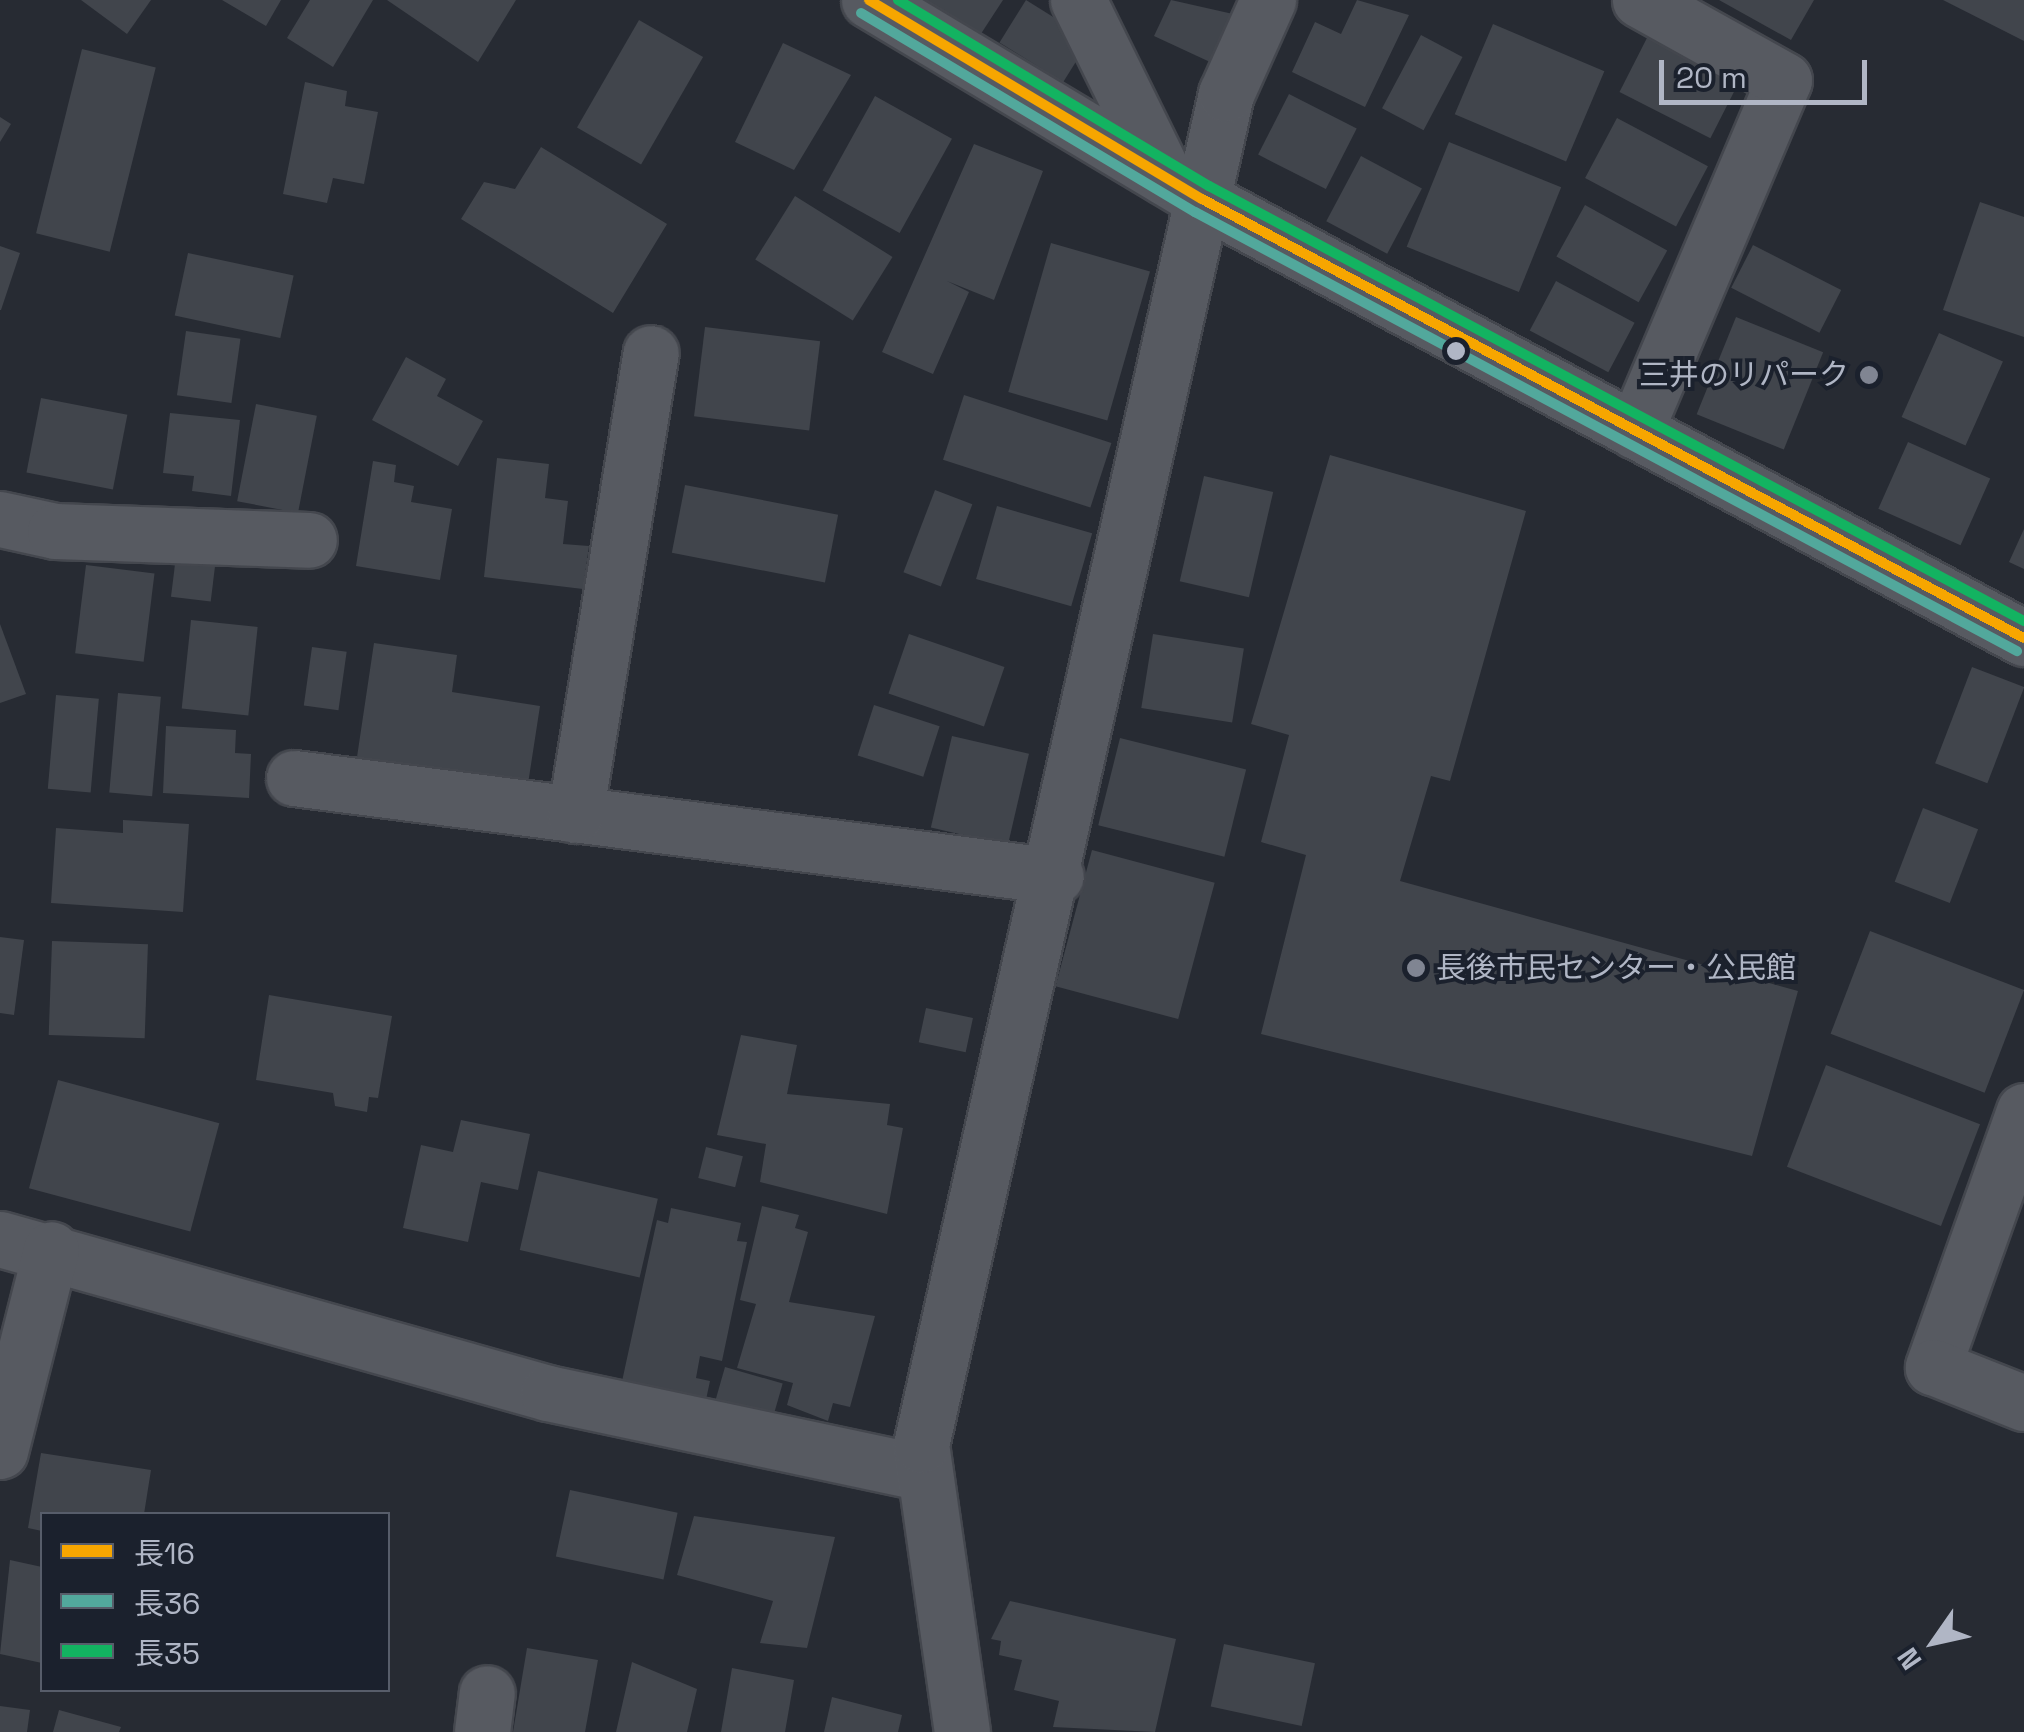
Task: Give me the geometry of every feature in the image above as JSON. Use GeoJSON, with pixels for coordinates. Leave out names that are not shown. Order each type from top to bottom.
{"type":"FeatureCollection","features":[{"type":"Feature","properties":{"kind":"street"},"geometry":{"type":"LineString","coordinates":[[869,0],[1183,188],[2024,638]]}},
{"type":"Feature","properties":{"kind":"street"},"geometry":{"type":"LineString","coordinates":[[1078,0],[1183,188]]}},
{"type":"Feature","properties":{"kind":"street"},"geometry":{"type":"LineString","coordinates":[[962,1732],[921,1445],[1056,876],[1183,188],[1268,0]]}},
{"type":"Feature","properties":{"kind":"street"},"geometry":{"type":"LineString","coordinates":[[1635,431],[1784,80],[1640,0]]}},
{"type":"Feature","properties":{"kind":"street"},"geometry":{"type":"LineString","coordinates":[[575,815],[651,353]]}},
{"type":"Feature","properties":{"kind":"street"},"geometry":{"type":"LineString","coordinates":[[0,520],[55,531],[309,540]]}},
{"type":"Feature","properties":{"kind":"street"},"geometry":{"type":"LineString","coordinates":[[294,778],[1056,876]]}},
{"type":"Feature","properties":{"kind":"street"},"geometry":{"type":"LineString","coordinates":[[2024,1111],[1932,1367],[2024,1404]]}},
{"type":"Feature","properties":{"kind":"street"},"geometry":{"type":"LineString","coordinates":[[0,1451],[26,1244],[548,1393],[924,1473]]}},
{"type":"Feature","properties":{"kind":"building"},"geometry":{"type":"Polygon","coordinates":[[[81,0],[151,0],[127,34],[81,0]]]}},
{"type":"Feature","properties":{"kind":"building"},"geometry":{"type":"Polygon","coordinates":[[[222,0],[281,0],[266,26],[222,0]]]}},
{"type":"Feature","properties":{"kind":"building"},"geometry":{"type":"Polygon","coordinates":[[[310,0],[373,0],[333,67],[287,38],[310,0]]]}},
{"type":"Feature","properties":{"kind":"building"},"geometry":{"type":"Polygon","coordinates":[[[387,0],[516,0],[478,62],[387,0]]]}},
{"type":"Feature","properties":{"kind":"building"},"geometry":{"type":"Polygon","coordinates":[[[924,0],[1003,0],[973,46],[917,10],[924,0]]]}},
{"type":"Feature","properties":{"kind":"building"},"geometry":{"type":"Polygon","coordinates":[[[1026,0],[1090,40],[1063,82],[1000,42],[1026,0]]]}},
{"type":"Feature","properties":{"kind":"building"},"geometry":{"type":"Polygon","coordinates":[[[1171,0],[1233,14],[1210,62],[1154,36],[1171,0]]]}},
{"type":"Feature","properties":{"kind":"building"},"geometry":{"type":"Polygon","coordinates":[[[1357,0],[1409,15],[1365,107],[1292,72],[1315,22],[1341,34],[1357,0]]]}},
{"type":"Feature","properties":{"kind":"building"},"geometry":{"type":"Polygon","coordinates":[[[1719,0],[1814,0],[1791,40],[1719,0]]]}},
{"type":"Feature","properties":{"kind":"building"},"geometry":{"type":"Polygon","coordinates":[[[1943,0],[2024,0],[2024,41],[1943,0]]]}},
{"type":"Feature","properties":{"kind":"building"},"geometry":{"type":"Polygon","coordinates":[[[639,20],[703,57],[641,164],[577,127],[639,20]]]}},
{"type":"Feature","properties":{"kind":"building"},"geometry":{"type":"Polygon","coordinates":[[[1493,24],[1604,71],[1566,161],[1455,114],[1493,24]]]}},
{"type":"Feature","properties":{"kind":"building"},"geometry":{"type":"Polygon","coordinates":[[[1649,34],[1740,80],[1710,138],[1619,92],[1649,34]]]}},
{"type":"Feature","properties":{"kind":"building"},"geometry":{"type":"Polygon","coordinates":[[[1421,35],[1462,57],[1424,130],[1382,108],[1421,35]]]}},
{"type":"Feature","properties":{"kind":"building"},"geometry":{"type":"Polygon","coordinates":[[[783,43],[851,75],[794,170],[735,142],[783,43]]]}},
{"type":"Feature","properties":{"kind":"building"},"geometry":{"type":"Polygon","coordinates":[[[82,49],[156,67],[110,252],[36,233],[82,49]]]}},
{"type":"Feature","properties":{"kind":"building"},"geometry":{"type":"Polygon","coordinates":[[[305,82],[347,91],[345,106],[378,112],[364,184],[333,178],[327,203],[283,194],[305,82]]]}},
{"type":"Feature","properties":{"kind":"building"},"geometry":{"type":"Polygon","coordinates":[[[1289,94],[1357,129],[1326,189],[1258,155],[1289,94]]]}},
{"type":"Feature","properties":{"kind":"building"},"geometry":{"type":"Polygon","coordinates":[[[875,96],[952,139],[900,233],[823,190],[875,96]]]}},
{"type":"Feature","properties":{"kind":"building"},"geometry":{"type":"Polygon","coordinates":[[[0,117],[11,124],[0,142],[0,117]]]}},
{"type":"Feature","properties":{"kind":"building"},"geometry":{"type":"Polygon","coordinates":[[[1617,118],[1708,166],[1676,226],[1585,178],[1617,118]]]}},
{"type":"Feature","properties":{"kind":"building"},"geometry":{"type":"Polygon","coordinates":[[[1449,142],[1561,187],[1519,292],[1407,247],[1449,142]]]}},
{"type":"Feature","properties":{"kind":"building"},"geometry":{"type":"Polygon","coordinates":[[[974,144],[1043,171],[994,300],[947,281],[969,292],[933,374],[882,352],[974,144]]]}},
{"type":"Feature","properties":{"kind":"building"},"geometry":{"type":"Polygon","coordinates":[[[541,147],[667,224],[613,313],[461,219],[484,182],[515,189],[541,147]]]}},
{"type":"Feature","properties":{"kind":"building"},"geometry":{"type":"Polygon","coordinates":[[[1361,156],[1422,188],[1387,254],[1326,221],[1361,156]]]}},
{"type":"Feature","properties":{"kind":"building"},"geometry":{"type":"Polygon","coordinates":[[[795,196],[893,257],[853,321],[755,260],[795,196]]]}},
{"type":"Feature","properties":{"kind":"building"},"geometry":{"type":"Polygon","coordinates":[[[1980,202],[2024,217],[2024,337],[1943,310],[1980,202]]]}},
{"type":"Feature","properties":{"kind":"building"},"geometry":{"type":"Polygon","coordinates":[[[1585,205],[1667,251],[1639,302],[1556,257],[1585,205]]]}},
{"type":"Feature","properties":{"kind":"building"},"geometry":{"type":"Polygon","coordinates":[[[1051,243],[1150,271],[1107,420],[1008,392],[1051,243]]]}},
{"type":"Feature","properties":{"kind":"building"},"geometry":{"type":"Polygon","coordinates":[[[1753,245],[1841,290],[1819,333],[1731,288],[1753,245]]]}},
{"type":"Feature","properties":{"kind":"building"},"geometry":{"type":"Polygon","coordinates":[[[0,246],[20,253],[1,310],[0,310],[0,246]]]}},
{"type":"Feature","properties":{"kind":"building"},"geometry":{"type":"Polygon","coordinates":[[[188,253],[294,275],[280,338],[175,316],[188,253]]]}},
{"type":"Feature","properties":{"kind":"building"},"geometry":{"type":"Polygon","coordinates":[[[1556,281],[1635,323],[1608,372],[1530,330],[1556,281]]]}},
{"type":"Feature","properties":{"kind":"building"},"geometry":{"type":"Polygon","coordinates":[[[1736,317],[1823,352],[1784,450],[1697,414],[1736,317]]]}},
{"type":"Feature","properties":{"kind":"building"},"geometry":{"type":"Polygon","coordinates":[[[705,327],[820,341],[809,430],[694,416],[705,327]]]}},
{"type":"Feature","properties":{"kind":"building"},"geometry":{"type":"Polygon","coordinates":[[[186,331],[240,339],[231,403],[177,395],[186,331]]]}},
{"type":"Feature","properties":{"kind":"building"},"geometry":{"type":"Polygon","coordinates":[[[1939,333],[2003,361],[1966,446],[1902,417],[1939,333]]]}},
{"type":"Feature","properties":{"kind":"building"},"geometry":{"type":"Polygon","coordinates":[[[406,357],[446,379],[437,396],[483,421],[458,466],[372,420],[406,357]]]}},
{"type":"Feature","properties":{"kind":"building"},"geometry":{"type":"Polygon","coordinates":[[[964,395],[1111,443],[1090,508],[943,460],[964,395]]]}},
{"type":"Feature","properties":{"kind":"building"},"geometry":{"type":"Polygon","coordinates":[[[41,398],[127,415],[113,489],[26,473],[41,398]]]}},
{"type":"Feature","properties":{"kind":"building"},"geometry":{"type":"Polygon","coordinates":[[[256,404],[317,416],[298,513],[237,501],[256,404]]]}},
{"type":"Feature","properties":{"kind":"building"},"geometry":{"type":"Polygon","coordinates":[[[170,413],[240,420],[231,496],[192,491],[194,476],[163,473],[170,413]]]}},
{"type":"Feature","properties":{"kind":"building"},"geometry":{"type":"Polygon","coordinates":[[[1908,442],[1990,479],[1961,545],[1878,509],[1908,442]]]}},
{"type":"Feature","properties":{"kind":"building"},"geometry":{"type":"Polygon","coordinates":[[[1330,455],[1526,511],[1450,781],[1431,776],[1400,881],[1798,991],[1752,1156],[1261,1034],[1306,855],[1261,842],[1289,735],[1251,724],[1330,455]]]}},
{"type":"Feature","properties":{"kind":"building"},"geometry":{"type":"Polygon","coordinates":[[[497,458],[549,464],[545,498],[568,501],[563,544],[589,546],[583,589],[484,577],[497,458]]]}},
{"type":"Feature","properties":{"kind":"building"},"geometry":{"type":"Polygon","coordinates":[[[373,461],[396,465],[394,482],[414,486],[411,502],[452,509],[440,580],[356,566],[373,461]]]}},
{"type":"Feature","properties":{"kind":"building"},"geometry":{"type":"Polygon","coordinates":[[[1204,476],[1273,492],[1249,597],[1180,581],[1204,476]]]}},
{"type":"Feature","properties":{"kind":"building"},"geometry":{"type":"Polygon","coordinates":[[[685,485],[838,515],[825,582],[672,553],[685,485]]]}},
{"type":"Feature","properties":{"kind":"building"},"geometry":{"type":"Polygon","coordinates":[[[935,490],[972,504],[941,586],[903,572],[935,490]]]}},
{"type":"Feature","properties":{"kind":"building"},"geometry":{"type":"Polygon","coordinates":[[[997,506],[1092,533],[1071,606],[976,579],[997,506]]]}},
{"type":"Feature","properties":{"kind":"building"},"geometry":{"type":"Polygon","coordinates":[[[2024,529],[2024,569],[2009,562],[2024,529]]]}},
{"type":"Feature","properties":{"kind":"building"},"geometry":{"type":"Polygon","coordinates":[[[176,556],[216,561],[211,602],[171,597],[176,556]]]}},
{"type":"Feature","properties":{"kind":"building"},"geometry":{"type":"Polygon","coordinates":[[[86,565],[154,573],[144,662],[75,653],[86,565]]]}},
{"type":"Feature","properties":{"kind":"building"},"geometry":{"type":"Polygon","coordinates":[[[191,620],[258,627],[248,716],[182,709],[191,620]]]}},
{"type":"Feature","properties":{"kind":"building"},"geometry":{"type":"Polygon","coordinates":[[[0,624],[26,694],[0,703],[0,624]]]}},
{"type":"Feature","properties":{"kind":"building"},"geometry":{"type":"Polygon","coordinates":[[[909,634],[1004,667],[984,726],[888,694],[909,634]]]}},
{"type":"Feature","properties":{"kind":"building"},"geometry":{"type":"Polygon","coordinates":[[[1153,634],[1244,648],[1232,722],[1141,708],[1153,634]]]}},
{"type":"Feature","properties":{"kind":"building"},"geometry":{"type":"Polygon","coordinates":[[[374,643],[457,655],[452,692],[540,706],[528,784],[357,757],[374,643]]]}},
{"type":"Feature","properties":{"kind":"building"},"geometry":{"type":"Polygon","coordinates":[[[312,647],[347,652],[338,710],[304,705],[312,647]]]}},
{"type":"Feature","properties":{"kind":"building"},"geometry":{"type":"Polygon","coordinates":[[[1972,667],[2024,687],[1987,783],[1935,763],[1972,667]]]}},
{"type":"Feature","properties":{"kind":"building"},"geometry":{"type":"Polygon","coordinates":[[[118,693],[161,697],[152,796],[109,793],[118,693]]]}},
{"type":"Feature","properties":{"kind":"building"},"geometry":{"type":"Polygon","coordinates":[[[56,695],[99,699],[91,792],[48,789],[56,695]]]}},
{"type":"Feature","properties":{"kind":"building"},"geometry":{"type":"Polygon","coordinates":[[[874,705],[940,726],[923,777],[858,755],[874,705]]]}},
{"type":"Feature","properties":{"kind":"building"},"geometry":{"type":"Polygon","coordinates":[[[166,726],[236,730],[235,753],[251,754],[249,798],[163,793],[166,726]]]}},
{"type":"Feature","properties":{"kind":"building"},"geometry":{"type":"Polygon","coordinates":[[[952,736],[1029,754],[1008,845],[931,828],[952,736]]]}},
{"type":"Feature","properties":{"kind":"building"},"geometry":{"type":"Polygon","coordinates":[[[1120,738],[1246,769],[1224,857],[1098,825],[1120,738]]]}},
{"type":"Feature","properties":{"kind":"building"},"geometry":{"type":"Polygon","coordinates":[[[1923,808],[1978,829],[1950,903],[1895,882],[1923,808]]]}},
{"type":"Feature","properties":{"kind":"building"},"geometry":{"type":"Polygon","coordinates":[[[123,820],[189,824],[183,912],[51,903],[56,828],[123,833],[123,820]]]}},
{"type":"Feature","properties":{"kind":"building"},"geometry":{"type":"Polygon","coordinates":[[[1092,850],[1215,883],[1178,1019],[1056,986],[1092,850]]]}},
{"type":"Feature","properties":{"kind":"building"},"geometry":{"type":"Polygon","coordinates":[[[1870,931],[2024,990],[1985,1093],[1831,1034],[1870,931]]]}},
{"type":"Feature","properties":{"kind":"building"},"geometry":{"type":"Polygon","coordinates":[[[0,937],[24,940],[14,1015],[0,1013],[0,937]]]}},
{"type":"Feature","properties":{"kind":"building"},"geometry":{"type":"Polygon","coordinates":[[[52,941],[148,944],[145,1038],[49,1035],[52,941]]]}},
{"type":"Feature","properties":{"kind":"building"},"geometry":{"type":"Polygon","coordinates":[[[269,995],[392,1016],[378,1098],[369,1097],[367,1112],[335,1106],[333,1093],[256,1080],[269,995]]]}},
{"type":"Feature","properties":{"kind":"building"},"geometry":{"type":"Polygon","coordinates":[[[926,1008],[973,1018],[966,1052],[919,1042],[926,1008]]]}},
{"type":"Feature","properties":{"kind":"building"},"geometry":{"type":"Polygon","coordinates":[[[741,1035],[797,1045],[787,1094],[890,1104],[887,1125],[903,1128],[887,1214],[760,1182],[766,1144],[717,1135],[741,1035]]]}},
{"type":"Feature","properties":{"kind":"building"},"geometry":{"type":"Polygon","coordinates":[[[1826,1065],[1980,1124],[1941,1226],[1787,1167],[1826,1065]]]}},
{"type":"Feature","properties":{"kind":"building"},"geometry":{"type":"Polygon","coordinates":[[[58,1080],[219,1123],[190,1231],[29,1188],[58,1080]]]}},
{"type":"Feature","properties":{"kind":"building"},"geometry":{"type":"Polygon","coordinates":[[[461,1120],[530,1134],[518,1190],[481,1182],[468,1242],[403,1228],[421,1145],[453,1152],[461,1120]]]}},
{"type":"Feature","properties":{"kind":"building"},"geometry":{"type":"Polygon","coordinates":[[[706,1147],[743,1156],[735,1187],[698,1178],[706,1147]]]}},
{"type":"Feature","properties":{"kind":"building"},"geometry":{"type":"Polygon","coordinates":[[[538,1171],[658,1199],[640,1278],[520,1250],[538,1171]]]}},
{"type":"Feature","properties":{"kind":"building"},"geometry":{"type":"Polygon","coordinates":[[[762,1206],[799,1215],[795,1228],[808,1232],[789,1302],[875,1316],[850,1407],[833,1403],[828,1421],[787,1405],[793,1383],[737,1368],[756,1304],[740,1300],[762,1206]]]}},
{"type":"Feature","properties":{"kind":"building"},"geometry":{"type":"Polygon","coordinates":[[[671,1208],[741,1223],[737,1241],[747,1242],[722,1361],[700,1356],[696,1378],[710,1381],[704,1409],[621,1386],[657,1220],[668,1223],[671,1208]]]}},
{"type":"Feature","properties":{"kind":"building"},"geometry":{"type":"Polygon","coordinates":[[[725,1367],[783,1384],[771,1423],[714,1406],[725,1367]]]}},
{"type":"Feature","properties":{"kind":"building"},"geometry":{"type":"Polygon","coordinates":[[[41,1453],[151,1470],[144,1512],[40,1512],[40,1531],[28,1528],[41,1453]]]}},
{"type":"Feature","properties":{"kind":"building"},"geometry":{"type":"Polygon","coordinates":[[[570,1490],[678,1513],[663,1579],[556,1557],[570,1490]]]}},
{"type":"Feature","properties":{"kind":"building"},"geometry":{"type":"Polygon","coordinates":[[[694,1516],[835,1537],[807,1648],[760,1643],[773,1601],[677,1575],[694,1516]]]}},
{"type":"Feature","properties":{"kind":"building"},"geometry":{"type":"Polygon","coordinates":[[[10,1560],[40,1567],[40,1663],[0,1654],[10,1560]]]}},
{"type":"Feature","properties":{"kind":"building"},"geometry":{"type":"Polygon","coordinates":[[[1010,1601],[1176,1639],[1155,1732],[1053,1727],[1059,1701],[1014,1690],[1022,1660],[999,1655],[1001,1641],[991,1639],[1010,1601]]]}},
{"type":"Feature","properties":{"kind":"building"},"geometry":{"type":"Polygon","coordinates":[[[1224,1644],[1315,1663],[1302,1726],[1211,1707],[1224,1644]]]}},
{"type":"Feature","properties":{"kind":"building"},"geometry":{"type":"Polygon","coordinates":[[[527,1648],[598,1660],[585,1732],[513,1732],[527,1648]]]}},
{"type":"Feature","properties":{"kind":"building"},"geometry":{"type":"Polygon","coordinates":[[[632,1662],[697,1689],[687,1732],[616,1732],[632,1662]]]}},
{"type":"Feature","properties":{"kind":"building"},"geometry":{"type":"Polygon","coordinates":[[[732,1668],[794,1680],[785,1732],[721,1732],[732,1668]]]}},
{"type":"Feature","properties":{"kind":"building"},"geometry":{"type":"Polygon","coordinates":[[[832,1697],[902,1715],[898,1732],[824,1732],[832,1697]]]}},
{"type":"Feature","properties":{"kind":"building"},"geometry":{"type":"Polygon","coordinates":[[[0,1706],[30,1710],[27,1732],[0,1732],[0,1706]]]}},
{"type":"Feature","properties":{"kind":"building"},"geometry":{"type":"Polygon","coordinates":[[[59,1710],[121,1727],[119,1732],[53,1732],[59,1710]]]}},
{"type":"Feature","properties":{"kind":"transit line","name":"長16"},"geometry":{"type":"LineString","coordinates":[[869,0],[1202,199],[2024,638]]}},
{"type":"Feature","properties":{"kind":"transit line","name":"長35"},"geometry":{"type":"LineString","coordinates":[[898,0],[1209,186],[2024,621]]}},
{"type":"Feature","properties":{"kind":"transit line","name":"長36"},"geometry":{"type":"LineString","coordinates":[[861,13],[1195,212],[2017,651]]}},
{"type":"Feature","properties":{"kind":"place","name":"三井のリパーク"},"geometry":{"type":"Point","coordinates":[1869,375]}},
{"type":"Feature","properties":{"kind":"place","name":"長後市民センター・公民館"},"geometry":{"type":"Point","coordinates":[1416,968]}}]}
